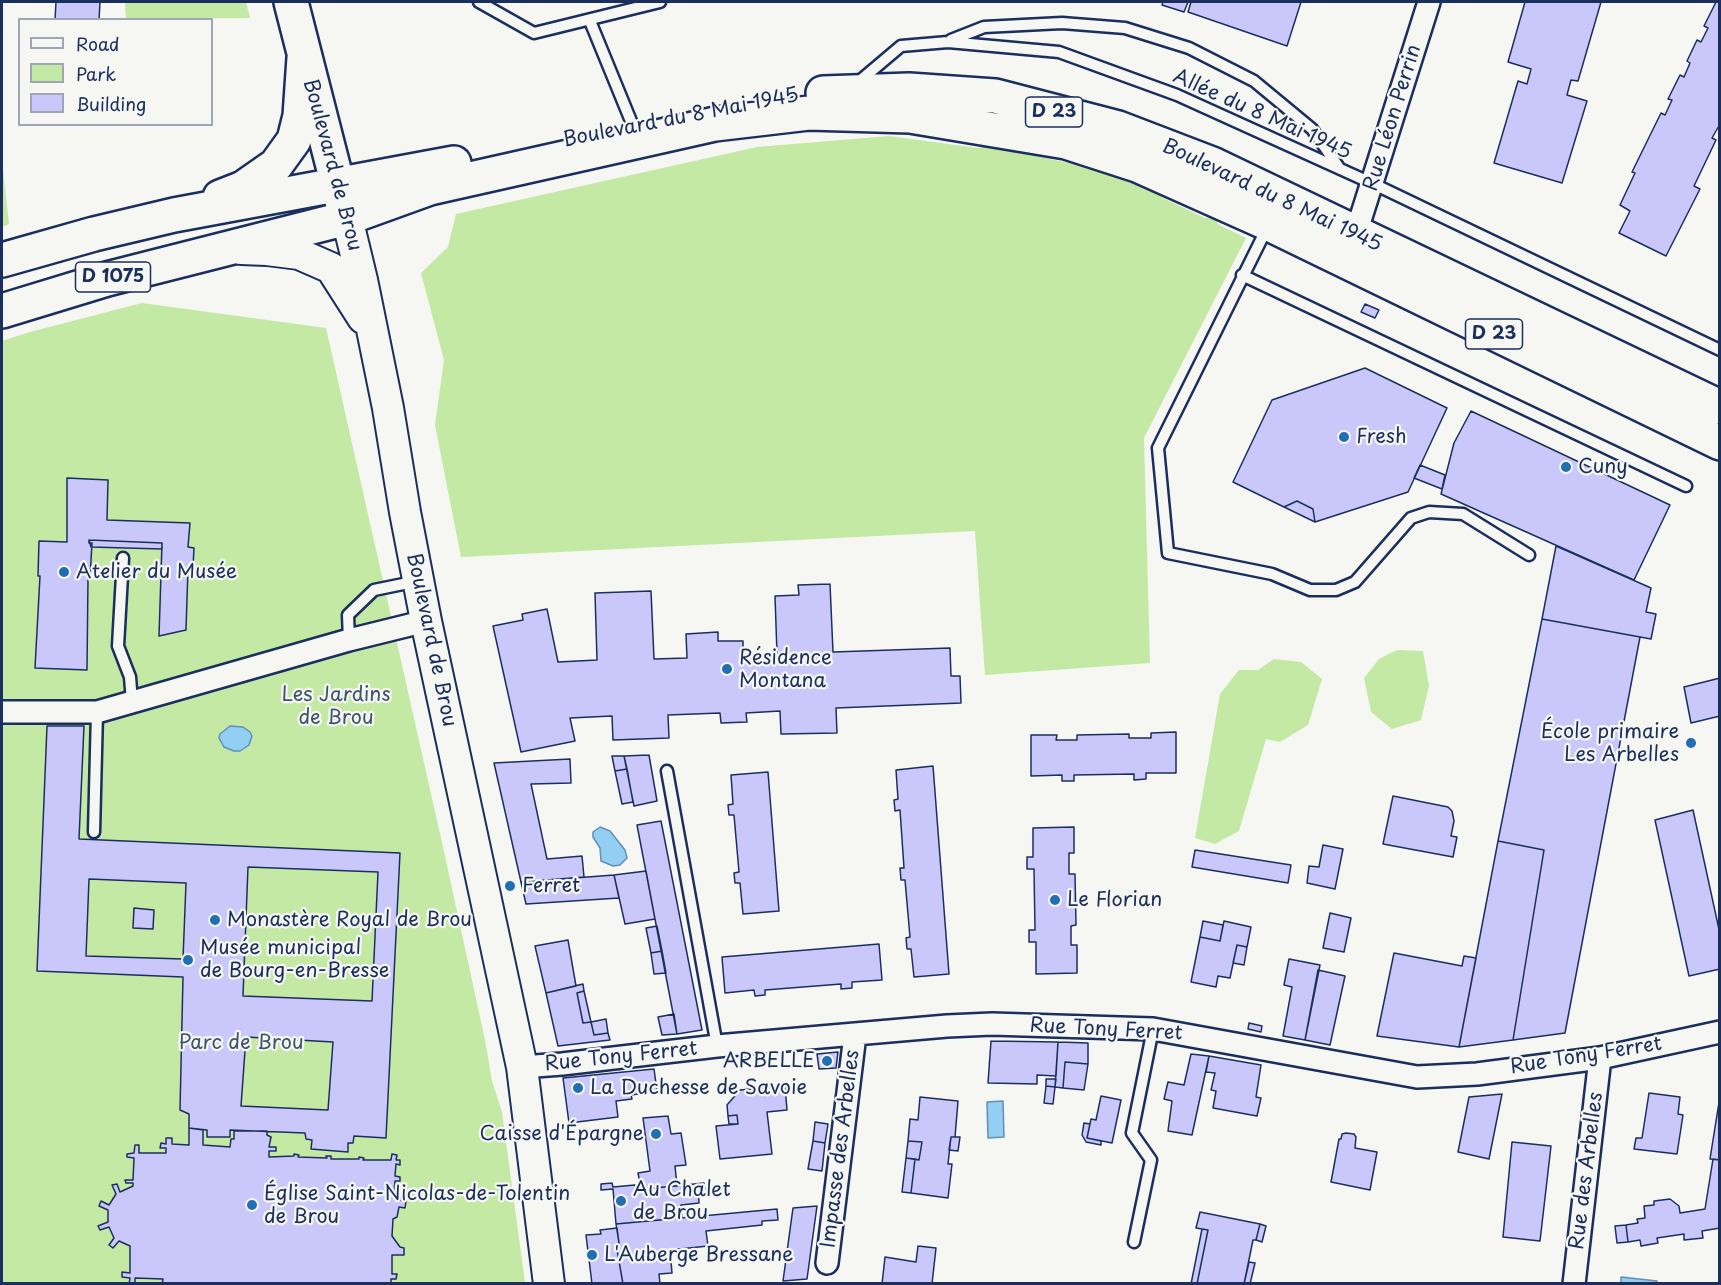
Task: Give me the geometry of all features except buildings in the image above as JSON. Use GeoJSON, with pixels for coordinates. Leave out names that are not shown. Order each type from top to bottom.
{"type":"FeatureCollection","features":[{"type":"Feature","properties":{"kind":"main road","name":"Boulevard de Brou"},"geometry":{"type":"LineString","coordinates":[[291,2],[347,218],[374,335],[426,621],[522,1067],[549,1284]]}},
{"type":"Feature","properties":{"kind":"main road"},"geometry":{"type":"LineString","coordinates":[[174,215],[243,188],[276,165],[294,140],[300,116],[304,57]]}},
{"type":"Feature","properties":{"kind":"main road","name":"Boulevard du 8 Mai 1945"},"geometry":{"type":"LineString","coordinates":[[337,186],[793,94],[909,90],[995,96],[1118,128],[1212,164],[1719,407]]}},
{"type":"Feature","properties":{"kind":"main road","name":"Boulevard du 8 Mai 1945"},"geometry":{"type":"LineString","coordinates":[[347,218],[430,188],[715,124],[809,113],[910,116],[1066,142],[1137,165],[1269,224],[1704,442]]}},
{"type":"Feature","properties":{"kind":"main road","name":"D 1075"},"geometry":{"type":"LineString","coordinates":[[2,260],[94,234],[174,215],[337,186]]}},
{"type":"Feature","properties":{"kind":"main road","name":"D 1075"},"geometry":{"type":"LineString","coordinates":[[2,311],[107,279],[347,218]]}},
{"type":"Feature","properties":{"kind":"main road"},"geometry":{"type":"LineString","coordinates":[[226,249],[267,249],[299,254],[331,268],[374,335]]}},
{"type":"Feature","properties":{"kind":"street","name":"Rue Léon Perrin"},"geometry":{"type":"LineString","coordinates":[[1356,233],[1429,2]]}},
{"type":"Feature","properties":{"kind":"street"},"geometry":{"type":"LineString","coordinates":[[2,712],[97,712],[350,640],[426,621]]}},
{"type":"Feature","properties":{"kind":"street","name":"Rue Tony Ferret"},"geometry":{"type":"LineString","coordinates":[[522,1067],[562,1065],[717,1046],[992,1024],[1153,1029],[1417,1077],[1477,1074],[1600,1058],[1719,1032]]}},
{"type":"Feature","properties":{"kind":"street","name":"Impasse des Arbelles"},"geometry":{"type":"LineString","coordinates":[[827,1263],[855,1035]]}},
{"type":"Feature","properties":{"kind":"street","name":"Rue des Arbelles"},"geometry":{"type":"LineString","coordinates":[[1574,1284],[1600,1058]]}},
{"type":"Feature","properties":{"kind":"lane"},"geometry":{"type":"LineString","coordinates":[[478,2],[534,33],[660,2]]}},
{"type":"Feature","properties":{"kind":"lane"},"geometry":{"type":"LineString","coordinates":[[590,21],[633,126]]}},
{"type":"Feature","properties":{"kind":"lane"},"geometry":{"type":"LineString","coordinates":[[948,42],[984,27],[1062,22],[1125,28],[1189,48],[1254,81],[1312,129],[1340,169]]}},
{"type":"Feature","properties":{"kind":"lane","name":"Allée du 8 Mai 1945"},"geometry":{"type":"LineString","coordinates":[[847,92],[901,46],[948,42],[1059,52],[1177,95],[1372,184],[1719,350]]}},
{"type":"Feature","properties":{"kind":"lane"},"geometry":{"type":"LineString","coordinates":[[1269,224],[1158,448],[1168,553],[1272,574],[1310,590],[1336,590],[1355,582],[1411,518],[1430,512],[1463,514],[1529,555]]}},
{"type":"Feature","properties":{"kind":"lane"},"geometry":{"type":"LineString","coordinates":[[1242,275],[1686,486]]}},
{"type":"Feature","properties":{"kind":"lane"},"geometry":{"type":"LineString","coordinates":[[123,558],[118,646],[130,677],[132,702]]}},
{"type":"Feature","properties":{"kind":"lane"},"geometry":{"type":"LineString","coordinates":[[350,640],[348,615],[374,590],[418,581]]}},
{"type":"Feature","properties":{"kind":"lane"},"geometry":{"type":"LineString","coordinates":[[94,832],[97,712]]}},
{"type":"Feature","properties":{"kind":"lane"},"geometry":{"type":"LineString","coordinates":[[667,771],[717,1046]]}},
{"type":"Feature","properties":{"kind":"lane"},"geometry":{"type":"LineString","coordinates":[[1134,1242],[1151,1160],[1132,1133],[1153,1029]]}},
{"type":"Feature","properties":{"kind":"green space"},"geometry":{"type":"Polygon","coordinates":[[[125,2],[246,2],[250,18],[213,18],[126,18],[125,2]]]}},
{"type":"Feature","properties":{"kind":"green space"},"geometry":{"type":"Polygon","coordinates":[[[889,136],[978,148],[986,146],[1094,168],[1156,192],[1163,198],[1205,218],[1214,217],[1219,225],[1246,238],[1144,438],[1150,663],[985,675],[975,531],[461,557],[435,425],[444,360],[421,273],[448,247],[456,214],[757,147],[889,136]]]}},
{"type":"Feature","properties":{"kind":"green space"},"geometry":{"type":"Polygon","coordinates":[[[2,160],[9,224],[2,227],[2,160]]]}},
{"type":"Feature","properties":{"kind":"green space","name":"Parc de Brou"},"geometry":{"type":"Polygon","coordinates":[[[142,303],[326,328],[443,847],[492,1081],[502,1112],[525,1283],[2,1283],[2,341],[142,303]]]}},
{"type":"Feature","properties":{"kind":"green space"},"geometry":{"type":"Polygon","coordinates":[[[1397,650],[1423,651],[1429,686],[1421,720],[1392,729],[1371,712],[1364,678],[1379,659],[1397,650]]]}},
{"type":"Feature","properties":{"kind":"green space"},"geometry":{"type":"Polygon","coordinates":[[[1274,659],[1301,662],[1322,679],[1308,725],[1280,742],[1266,739],[1239,831],[1215,844],[1195,838],[1220,694],[1239,670],[1258,670],[1274,659]]]}},
{"type":"Feature","properties":{"kind":"water"},"geometry":{"type":"Polygon","coordinates":[[[230,726],[243,727],[252,736],[249,745],[240,751],[224,747],[219,738],[220,734],[230,726]]]}},
{"type":"Feature","properties":{"kind":"water"},"geometry":{"type":"Polygon","coordinates":[[[600,827],[610,831],[625,850],[627,858],[620,865],[613,866],[601,861],[600,848],[593,837],[593,832],[600,827]]]}},
{"type":"Feature","properties":{"kind":"water"},"geometry":{"type":"Polygon","coordinates":[[[1003,1101],[1004,1137],[988,1138],[987,1102],[1003,1101]]]}},
{"type":"Feature","properties":{"kind":"water"},"geometry":{"type":"Polygon","coordinates":[[[1621,1277],[1657,1281],[1657,1283],[1621,1283],[1621,1277]]]}},
{"type":"Feature","properties":{"kind":"place","name":"Fresh"},"geometry":{"type":"Point","coordinates":[1344,437]}},
{"type":"Feature","properties":{"kind":"place","name":"Cuny"},"geometry":{"type":"Point","coordinates":[1566,467]}},
{"type":"Feature","properties":{"kind":"place","name":"Atelier du Musée"},"geometry":{"type":"Point","coordinates":[64,572]}},
{"type":"Feature","properties":{"kind":"place","name":"Résidence Montana"},"geometry":{"type":"Point","coordinates":[727,669]}},
{"type":"Feature","properties":{"kind":"place","name":"École primaire Les Arbelles"},"geometry":{"type":"Point","coordinates":[1691,743]}},
{"type":"Feature","properties":{"kind":"place","name":"Ferret"},"geometry":{"type":"Point","coordinates":[510,886]}},
{"type":"Feature","properties":{"kind":"place","name":"Le Florian"},"geometry":{"type":"Point","coordinates":[1055,900]}},
{"type":"Feature","properties":{"kind":"place","name":"Monastère Royal de Brou"},"geometry":{"type":"Point","coordinates":[215,920]}},
{"type":"Feature","properties":{"kind":"place","name":"Musée municipal de Bourg-en-Bresse"},"geometry":{"type":"Point","coordinates":[188,960]}},
{"type":"Feature","properties":{"kind":"place","name":"ARBELLE"},"geometry":{"type":"Point","coordinates":[827,1061]}},
{"type":"Feature","properties":{"kind":"place","name":"La Duchesse de Savoie"},"geometry":{"type":"Point","coordinates":[578,1088]}},
{"type":"Feature","properties":{"kind":"place","name":"Caisse d'Épargne"},"geometry":{"type":"Point","coordinates":[656,1134]}},
{"type":"Feature","properties":{"kind":"place","name":"Au Chalet de Brou"},"geometry":{"type":"Point","coordinates":[621,1201]}},
{"type":"Feature","properties":{"kind":"place","name":"Église Saint-Nicolas-de-Tolentin de Brou"},"geometry":{"type":"Point","coordinates":[252,1205]}},
{"type":"Feature","properties":{"kind":"place","name":"L'Auberge Bressane"},"geometry":{"type":"Point","coordinates":[592,1255]}},
{"type":"Feature","properties":{"kind":"park label","name":"Les Jardins de Brou"},"geometry":{"type":"Point","coordinates":[336,706]}}]}
